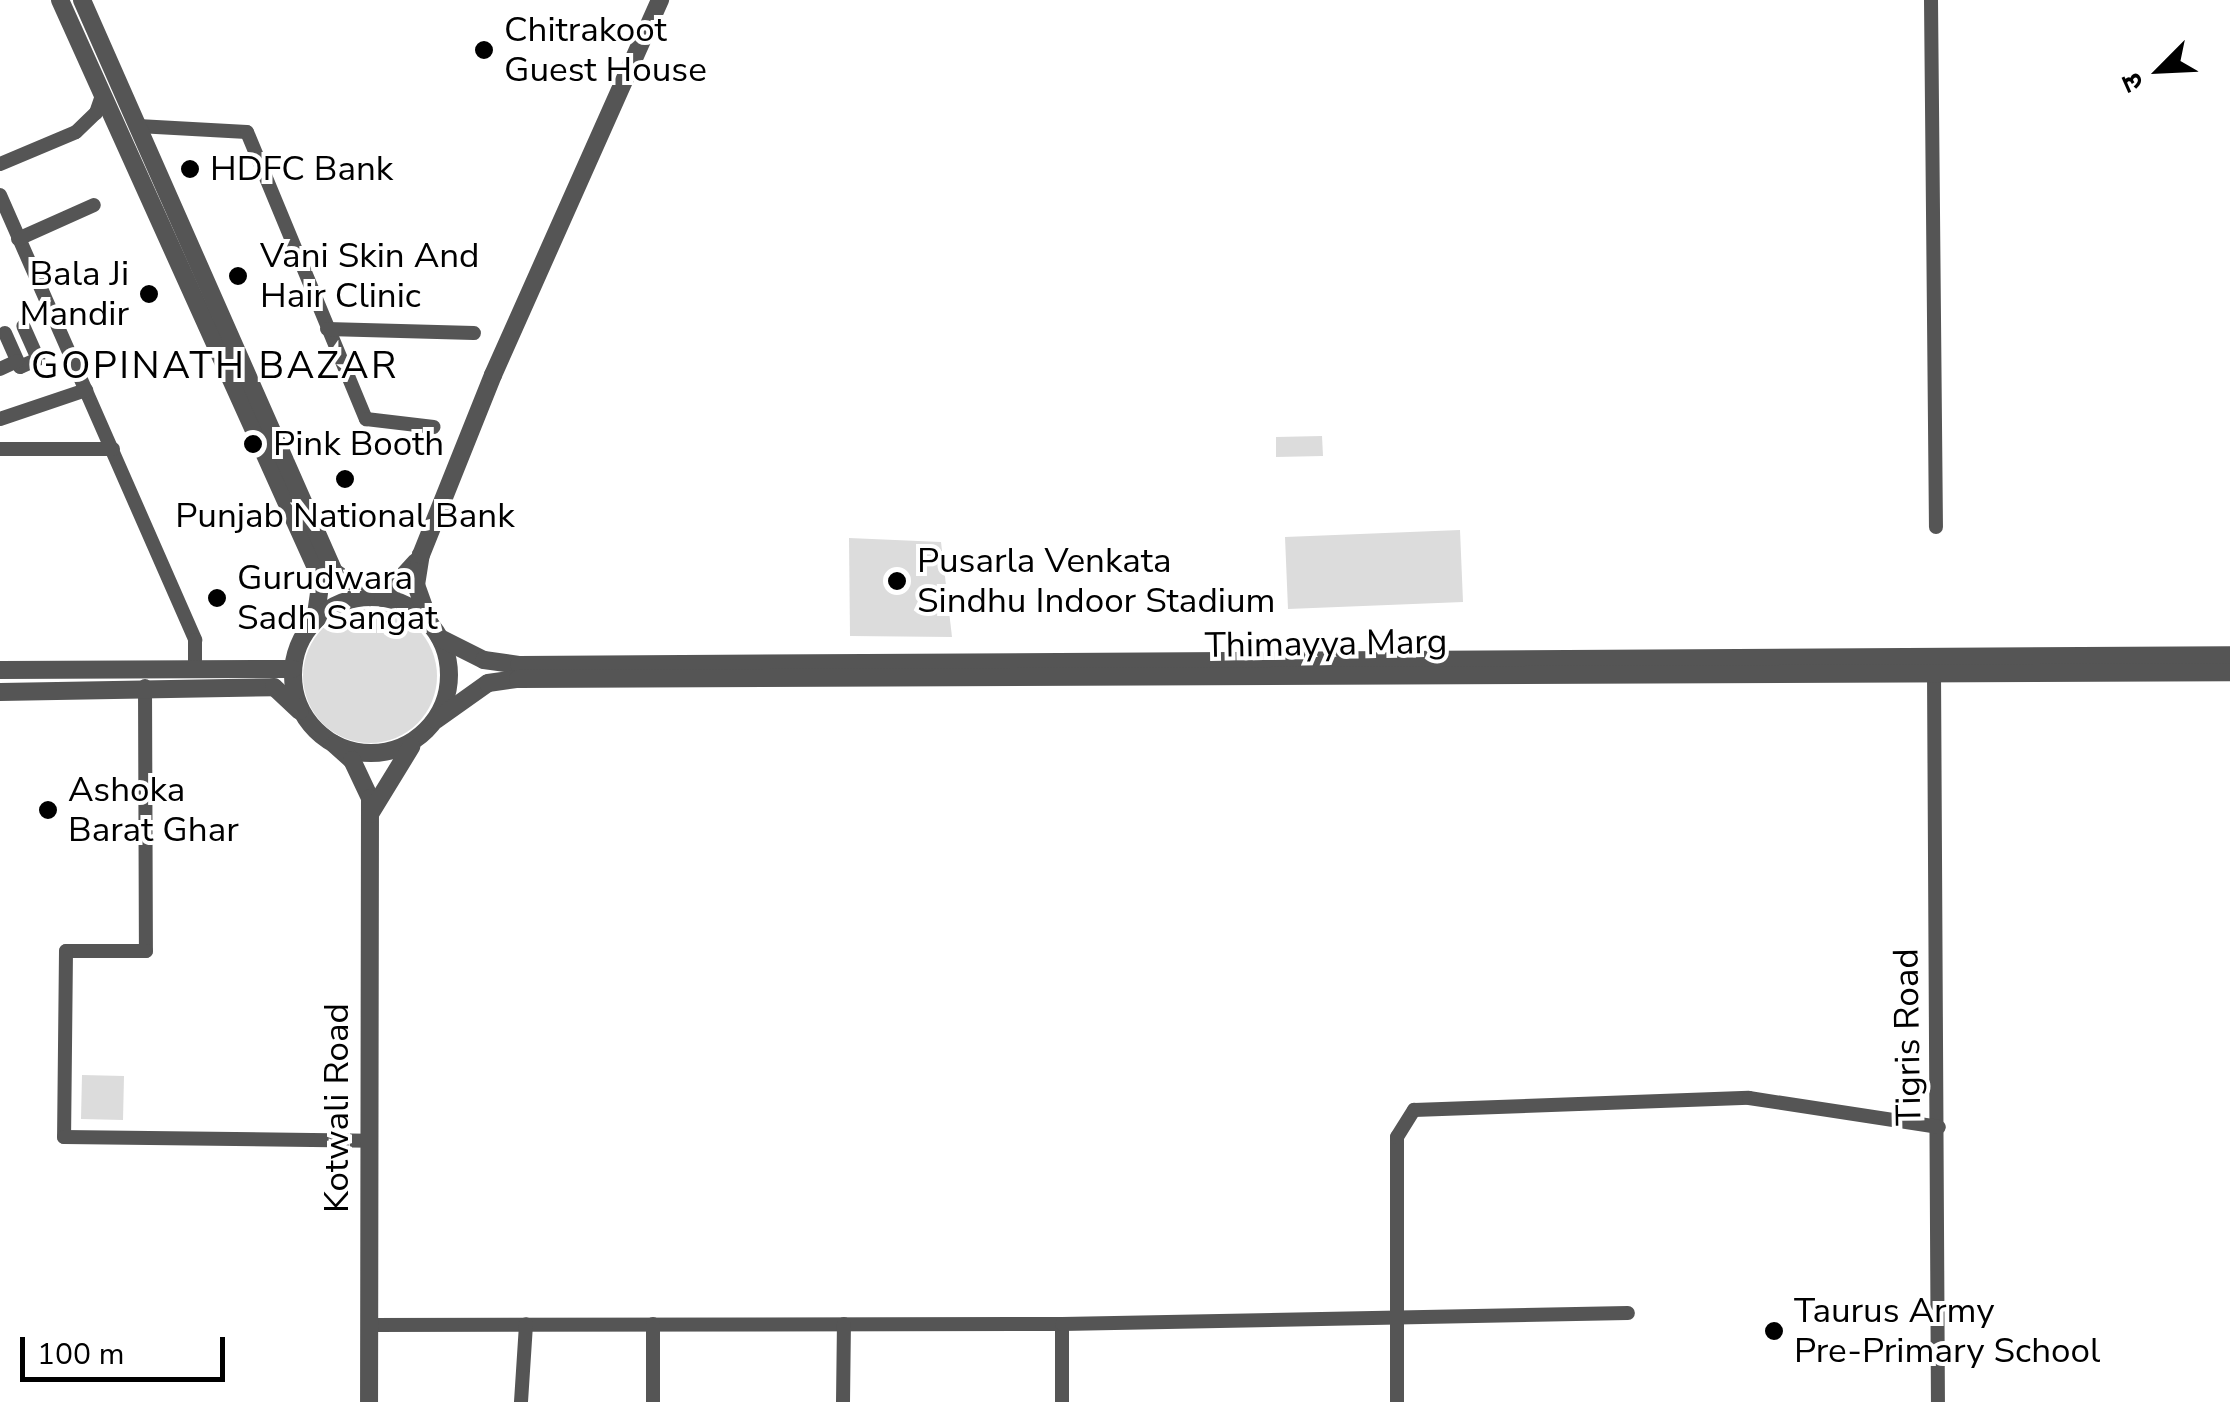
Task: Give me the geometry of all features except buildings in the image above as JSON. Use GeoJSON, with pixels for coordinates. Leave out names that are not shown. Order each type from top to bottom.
{"type":"FeatureCollection","features":[{"type":"Feature","properties":{"kind":"street"},"geometry":{"type":"LineString","coordinates":[[60,0],[328,576],[435,631]]}},
{"type":"Feature","properties":{"kind":"street"},"geometry":{"type":"LineString","coordinates":[[82,0],[328,576],[315,621],[293,669],[304,715]]}},
{"type":"Feature","properties":{"kind":"street"},"geometry":{"type":"LineString","coordinates":[[370,814],[396,762],[430,727],[449,679],[416,585],[421,555],[492,374],[660,0]]}},
{"type":"Feature","properties":{"kind":"street"},"geometry":{"type":"LineString","coordinates":[[1932,0],[1936,527]]}},
{"type":"Feature","properties":{"kind":"street"},"geometry":{"type":"LineString","coordinates":[[0,164],[66,138],[92,118],[103,93]]}},
{"type":"Feature","properties":{"kind":"street"},"geometry":{"type":"LineString","coordinates":[[138,126],[247,132],[366,420],[434,426]]}},
{"type":"Feature","properties":{"kind":"street"},"geometry":{"type":"LineString","coordinates":[[0,195],[195,640],[195,668]]}},
{"type":"Feature","properties":{"kind":"street"},"geometry":{"type":"LineString","coordinates":[[18,239],[94,205]]}},
{"type":"Feature","properties":{"kind":"street"},"geometry":{"type":"LineString","coordinates":[[0,369],[41,366],[23,326]]}},
{"type":"Feature","properties":{"kind":"street"},"geometry":{"type":"LineString","coordinates":[[327,329],[474,333]]}},
{"type":"Feature","properties":{"kind":"street"},"geometry":{"type":"LineString","coordinates":[[5,333],[21,369]]}},
{"type":"Feature","properties":{"kind":"street"},"geometry":{"type":"LineString","coordinates":[[0,419],[86,390]]}},
{"type":"Feature","properties":{"kind":"street"},"geometry":{"type":"LineString","coordinates":[[0,449],[113,449]]}},
{"type":"Feature","properties":{"kind":"street"},"geometry":{"type":"LineString","coordinates":[[315,621],[331,608],[377,598],[421,555]]}},
{"type":"Feature","properties":{"kind":"street","name":"Thimayya Marg"},"geometry":{"type":"LineString","coordinates":[[435,631],[484,660],[519,665],[1229,672],[2230,672]]}},
{"type":"Feature","properties":{"kind":"street","name":"Thimayya Marg"},"geometry":{"type":"LineString","coordinates":[[430,727],[488,683],[507,680],[2230,654]]}},
{"type":"Feature","properties":{"kind":"street"},"geometry":{"type":"LineString","coordinates":[[0,670],[293,669]]}},
{"type":"Feature","properties":{"kind":"street","name":"Tigris Road"},"geometry":{"type":"LineString","coordinates":[[1934,672],[1938,1402]]}},
{"type":"Feature","properties":{"kind":"street"},"geometry":{"type":"LineString","coordinates":[[0,692],[145,686],[274,687],[362,776],[370,814]]}},
{"type":"Feature","properties":{"kind":"street"},"geometry":{"type":"LineString","coordinates":[[145,686],[146,951],[66,951],[64,1137],[370,1142]]}},
{"type":"Feature","properties":{"kind":"street"},"geometry":{"type":"LineString","coordinates":[[334,744],[381,754],[430,727]]}},
{"type":"Feature","properties":{"kind":"street","name":"Kotwali Road"},"geometry":{"type":"LineString","coordinates":[[370,814],[370,1402]]}},
{"type":"Feature","properties":{"kind":"street"},"geometry":{"type":"LineString","coordinates":[[1397,1402],[1398,1136],[1414,1110],[1749,1098],[1939,1126]]}},
{"type":"Feature","properties":{"kind":"street"},"geometry":{"type":"LineString","coordinates":[[369,1326],[1062,1324],[1628,1313]]}},
{"type":"Feature","properties":{"kind":"street"},"geometry":{"type":"LineString","coordinates":[[521,1402],[526,1324]]}},
{"type":"Feature","properties":{"kind":"street"},"geometry":{"type":"LineString","coordinates":[[653,1324],[653,1402]]}},
{"type":"Feature","properties":{"kind":"street"},"geometry":{"type":"LineString","coordinates":[[843,1402],[844,1324]]}},
{"type":"Feature","properties":{"kind":"street"},"geometry":{"type":"LineString","coordinates":[[1062,1324],[1062,1402]]}},
{"type":"Feature","properties":{"kind":"shaded area"},"geometry":{"type":"Polygon","coordinates":[[[1322,436],[1323,456],[1276,457],[1276,437],[1322,436]]]}},
{"type":"Feature","properties":{"kind":"shaded area"},"geometry":{"type":"Polygon","coordinates":[[[1460,530],[1463,602],[1288,609],[1285,537],[1460,530]]]}},
{"type":"Feature","properties":{"kind":"shaded area","name":"Pusarla Venkata Sindhu Indoor Stadium"},"geometry":{"type":"Polygon","coordinates":[[[849,538],[941,542],[952,637],[850,636],[849,538]]]}},
{"type":"Feature","properties":{"kind":"shaded area"},"geometry":{"type":"Polygon","coordinates":[[[370,609],[396,614],[417,629],[432,650],[437,676],[432,702],[417,723],[396,738],[370,743],[344,738],[323,723],[308,702],[303,676],[308,650],[323,629],[344,614],[370,609]]]}},
{"type":"Feature","properties":{"kind":"shaded area"},"geometry":{"type":"Polygon","coordinates":[[[82,1075],[124,1076],[123,1120],[81,1119],[82,1075]]]}},
{"type":"Feature","properties":{"kind":"place","name":"Chitrakoot Guest House"},"geometry":{"type":"Point","coordinates":[484,50]}},
{"type":"Feature","properties":{"kind":"place","name":"HDFC Bank"},"geometry":{"type":"Point","coordinates":[190,169]}},
{"type":"Feature","properties":{"kind":"place","name":"Vani Skin And Hair Clinic"},"geometry":{"type":"Point","coordinates":[238,276]}},
{"type":"Feature","properties":{"kind":"place","name":"Bala Ji Mandir"},"geometry":{"type":"Point","coordinates":[149,294]}},
{"type":"Feature","properties":{"kind":"place","name":"Pink Booth"},"geometry":{"type":"Point","coordinates":[253,444]}},
{"type":"Feature","properties":{"kind":"place","name":"Punjab National Bank"},"geometry":{"type":"Point","coordinates":[345,479]}},
{"type":"Feature","properties":{"kind":"place","name":"Pusarla Venkata Sindhu Indoor Stadium"},"geometry":{"type":"Point","coordinates":[897,581]}},
{"type":"Feature","properties":{"kind":"place","name":"Gurudwara Sadh Sangat"},"geometry":{"type":"Point","coordinates":[217,598]}},
{"type":"Feature","properties":{"kind":"place","name":"Ashoka Barat Ghar"},"geometry":{"type":"Point","coordinates":[48,810]}},
{"type":"Feature","properties":{"kind":"place","name":"Taurus Army Pre-Primary School"},"geometry":{"type":"Point","coordinates":[1774,1331]}},
{"type":"Feature","properties":{"kind":"district","name":"GOPINATH BAZAR"},"geometry":{"type":"Point","coordinates":[215,366]}}]}
